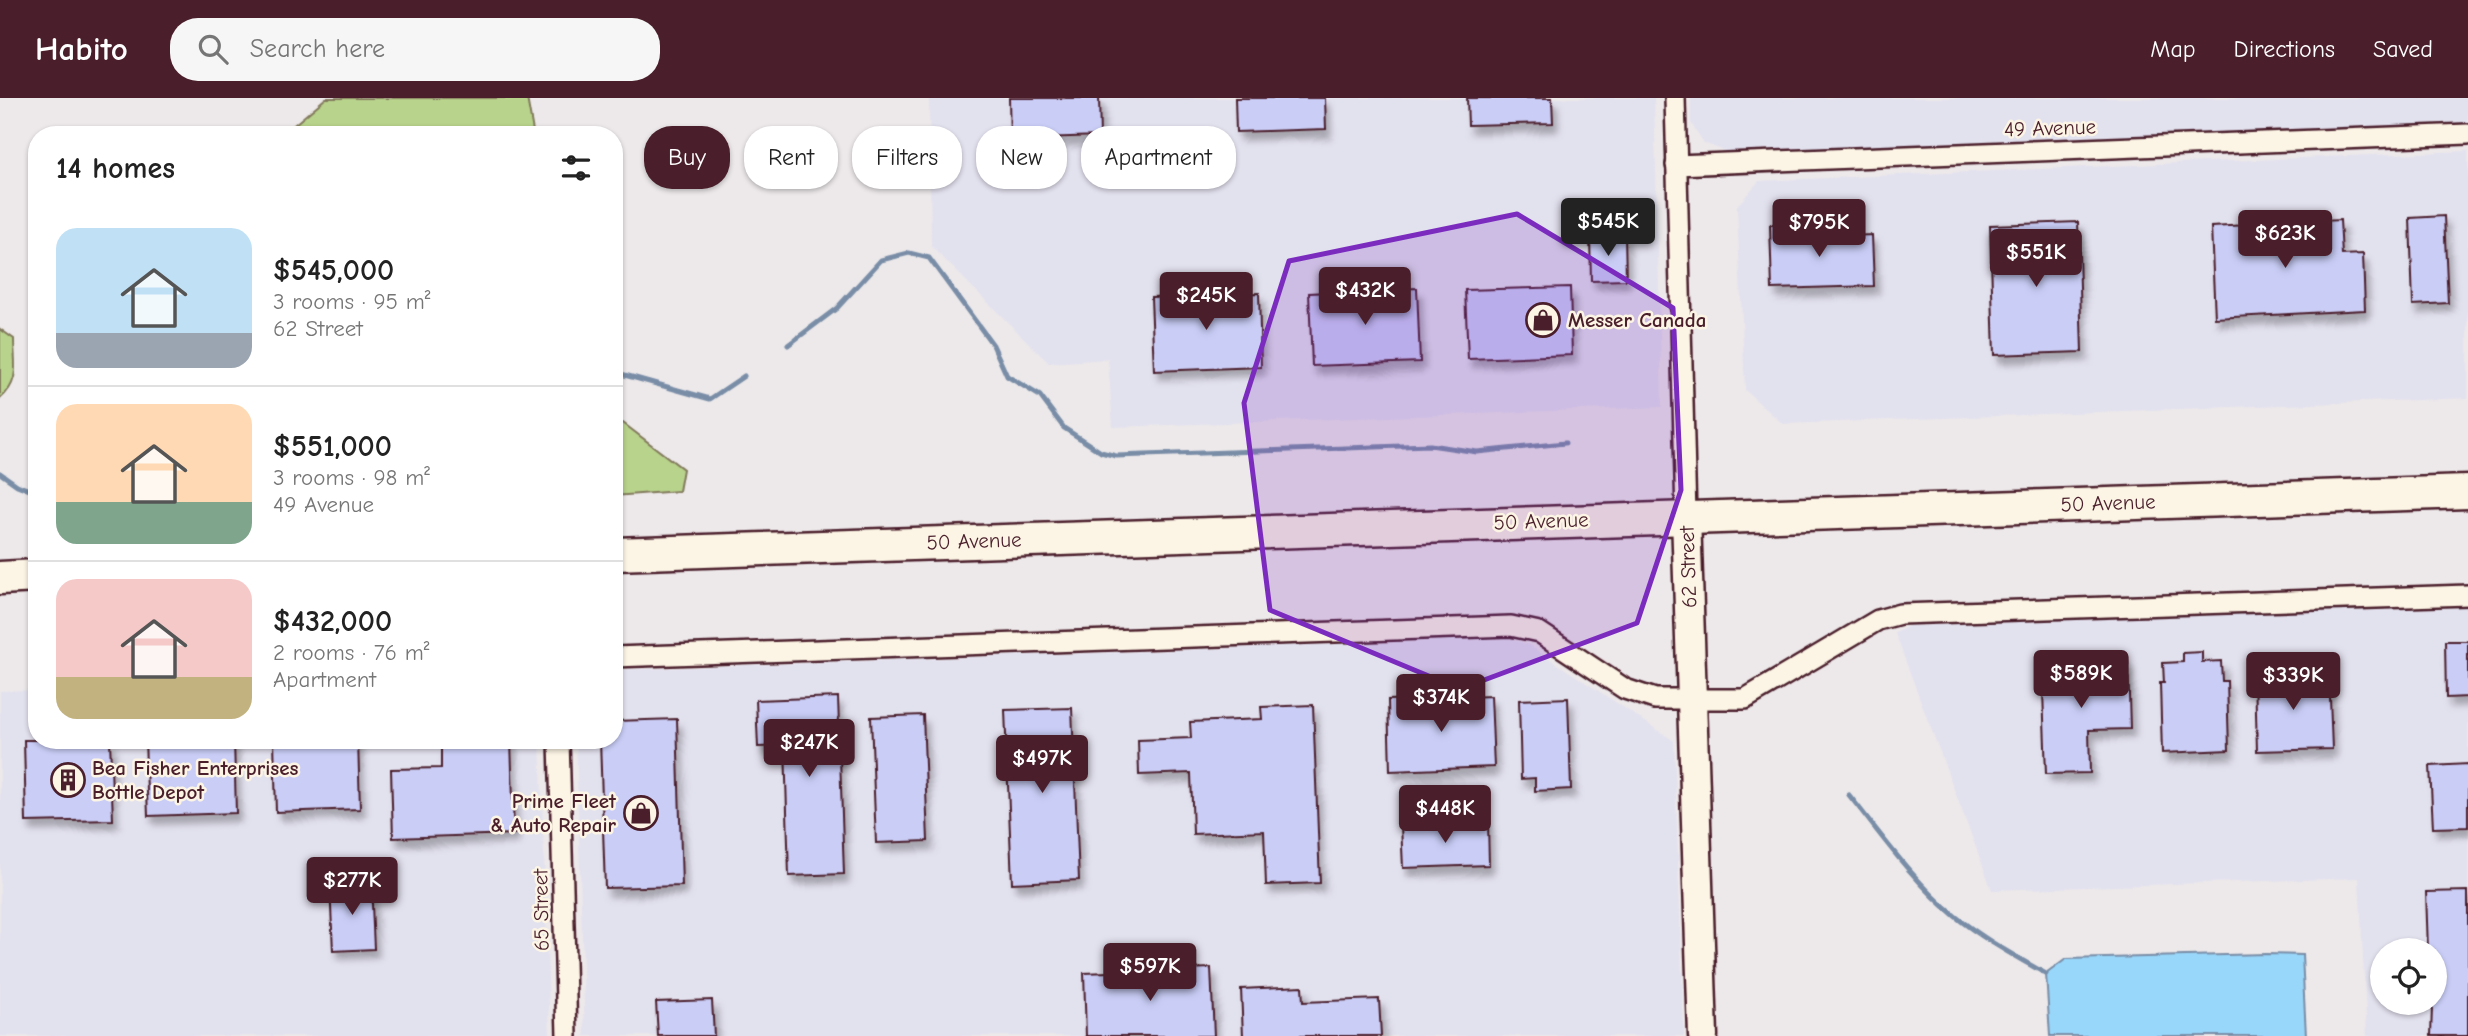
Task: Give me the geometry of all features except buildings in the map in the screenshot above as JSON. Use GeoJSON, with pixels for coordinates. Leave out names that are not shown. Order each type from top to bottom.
{"type":"FeatureCollection","features":[{"type":"Feature","properties":{"kind":"main road","name":"50 Avenue"},"geometry":{"type":"LineString","coordinates":[[623,554],[1686,516],[2468,492]]}},
{"type":"Feature","properties":{"kind":"main road","name":"62 Street"},"geometry":{"type":"LineString","coordinates":[[1686,516],[1703,1036]]}},
{"type":"Feature","properties":{"kind":"main road"},"geometry":{"type":"LineString","coordinates":[[0,578],[28,576]]}},
{"type":"Feature","properties":{"kind":"street","name":"62 Street"},"geometry":{"type":"LineString","coordinates":[[1675,98],[1686,516]]}},
{"type":"Feature","properties":{"kind":"street","name":"49 Avenue"},"geometry":{"type":"LineString","coordinates":[[1676,165],[2468,134]]}},
{"type":"Feature","properties":{"kind":"street"},"geometry":{"type":"LineString","coordinates":[[623,657],[1511,625],[1539,632],[1625,689],[1655,699],[1745,699],[1878,620],[1900,614],[2468,595]]}},
{"type":"Feature","properties":{"kind":"street","name":"65 Street"},"geometry":{"type":"LineString","coordinates":[[559,749],[567,1036]]}},
{"type":"Feature","properties":{"kind":"highlighted area"},"geometry":{"type":"Polygon","coordinates":[[[1517,214],[1673,308],[1681,490],[1637,623],[1460,689],[1270,610],[1244,403],[1289,261],[1517,214]]]}},
{"type":"Feature","properties":{"kind":"shaded area"},"geometry":{"type":"Polygon","coordinates":[[[929,98],[1654,98],[1662,407],[1113,427],[1108,359],[1049,363],[931,246],[930,189],[962,189],[962,126],[929,126],[929,98]]]}},
{"type":"Feature","properties":{"kind":"shaded area"},"geometry":{"type":"Polygon","coordinates":[[[1691,98],[2468,98],[2468,123],[1727,152],[1704,143],[1691,123],[1691,98]]]}},
{"type":"Feature","properties":{"kind":"shaded area"},"geometry":{"type":"Polygon","coordinates":[[[2468,151],[2468,398],[1783,424],[1745,390],[1737,206],[1759,181],[2468,151]]]}},
{"type":"Feature","properties":{"kind":"shaded area"},"geometry":{"type":"Polygon","coordinates":[[[2468,605],[2468,1036],[2367,1036],[2359,878],[1992,890],[1895,633],[1909,626],[2468,605]]]}},
{"type":"Feature","properties":{"kind":"shaded area"},"geometry":{"type":"Polygon","coordinates":[[[1510,638],[1529,645],[1674,741],[1684,1036],[585,1036],[576,749],[623,749],[623,670],[1510,638]]]}},
{"type":"Feature","properties":{"kind":"shaded area"},"geometry":{"type":"Polygon","coordinates":[[[28,690],[28,749],[540,749],[550,1036],[0,1036],[0,691],[28,690]]]}},
{"type":"Feature","properties":{"kind":"green space"},"geometry":{"type":"Polygon","coordinates":[[[326,98],[527,98],[532,126],[293,126],[326,98]]]}},
{"type":"Feature","properties":{"kind":"green space"},"geometry":{"type":"Polygon","coordinates":[[[0,329],[14,339],[15,364],[11,386],[0,399],[0,329]]]}},
{"type":"Feature","properties":{"kind":"green space"},"geometry":{"type":"Polygon","coordinates":[[[623,423],[683,469],[679,491],[623,495],[623,423]]]}},
{"type":"Feature","properties":{"kind":"water"},"geometry":{"type":"Polygon","coordinates":[[[2302,955],[2306,1036],[2050,1036],[2046,974],[2066,959],[2302,955]]]}},
{"type":"Feature","properties":{"kind":"waterway"},"geometry":{"type":"LineString","coordinates":[[788,345],[837,308],[881,260],[909,253],[929,258],[993,345],[1007,376],[1040,396],[1064,428],[1101,452],[1116,456],[1430,445],[1477,452],[1565,443]]}},
{"type":"Feature","properties":{"kind":"waterway"},"geometry":{"type":"LineString","coordinates":[[623,375],[710,399],[744,376]]}},
{"type":"Feature","properties":{"kind":"waterway"},"geometry":{"type":"LineString","coordinates":[[0,473],[28,489]]}},
{"type":"Feature","properties":{"kind":"waterway"},"geometry":{"type":"LineString","coordinates":[[1849,795],[1899,858],[1940,903],[1999,947],[2046,974]]}},
{"type":"Feature","properties":{"kind":"place","name":"Messer Canada"},"geometry":{"type":"Point","coordinates":[1543,320]}},
{"type":"Feature","properties":{"kind":"place","name":"Bea Fisher Enterprises Bottle Depot"},"geometry":{"type":"Point","coordinates":[68,780]}},
{"type":"Feature","properties":{"kind":"place","name":"Prime Fleet & Auto Repair"},"geometry":{"type":"Point","coordinates":[641,813]}}]}
